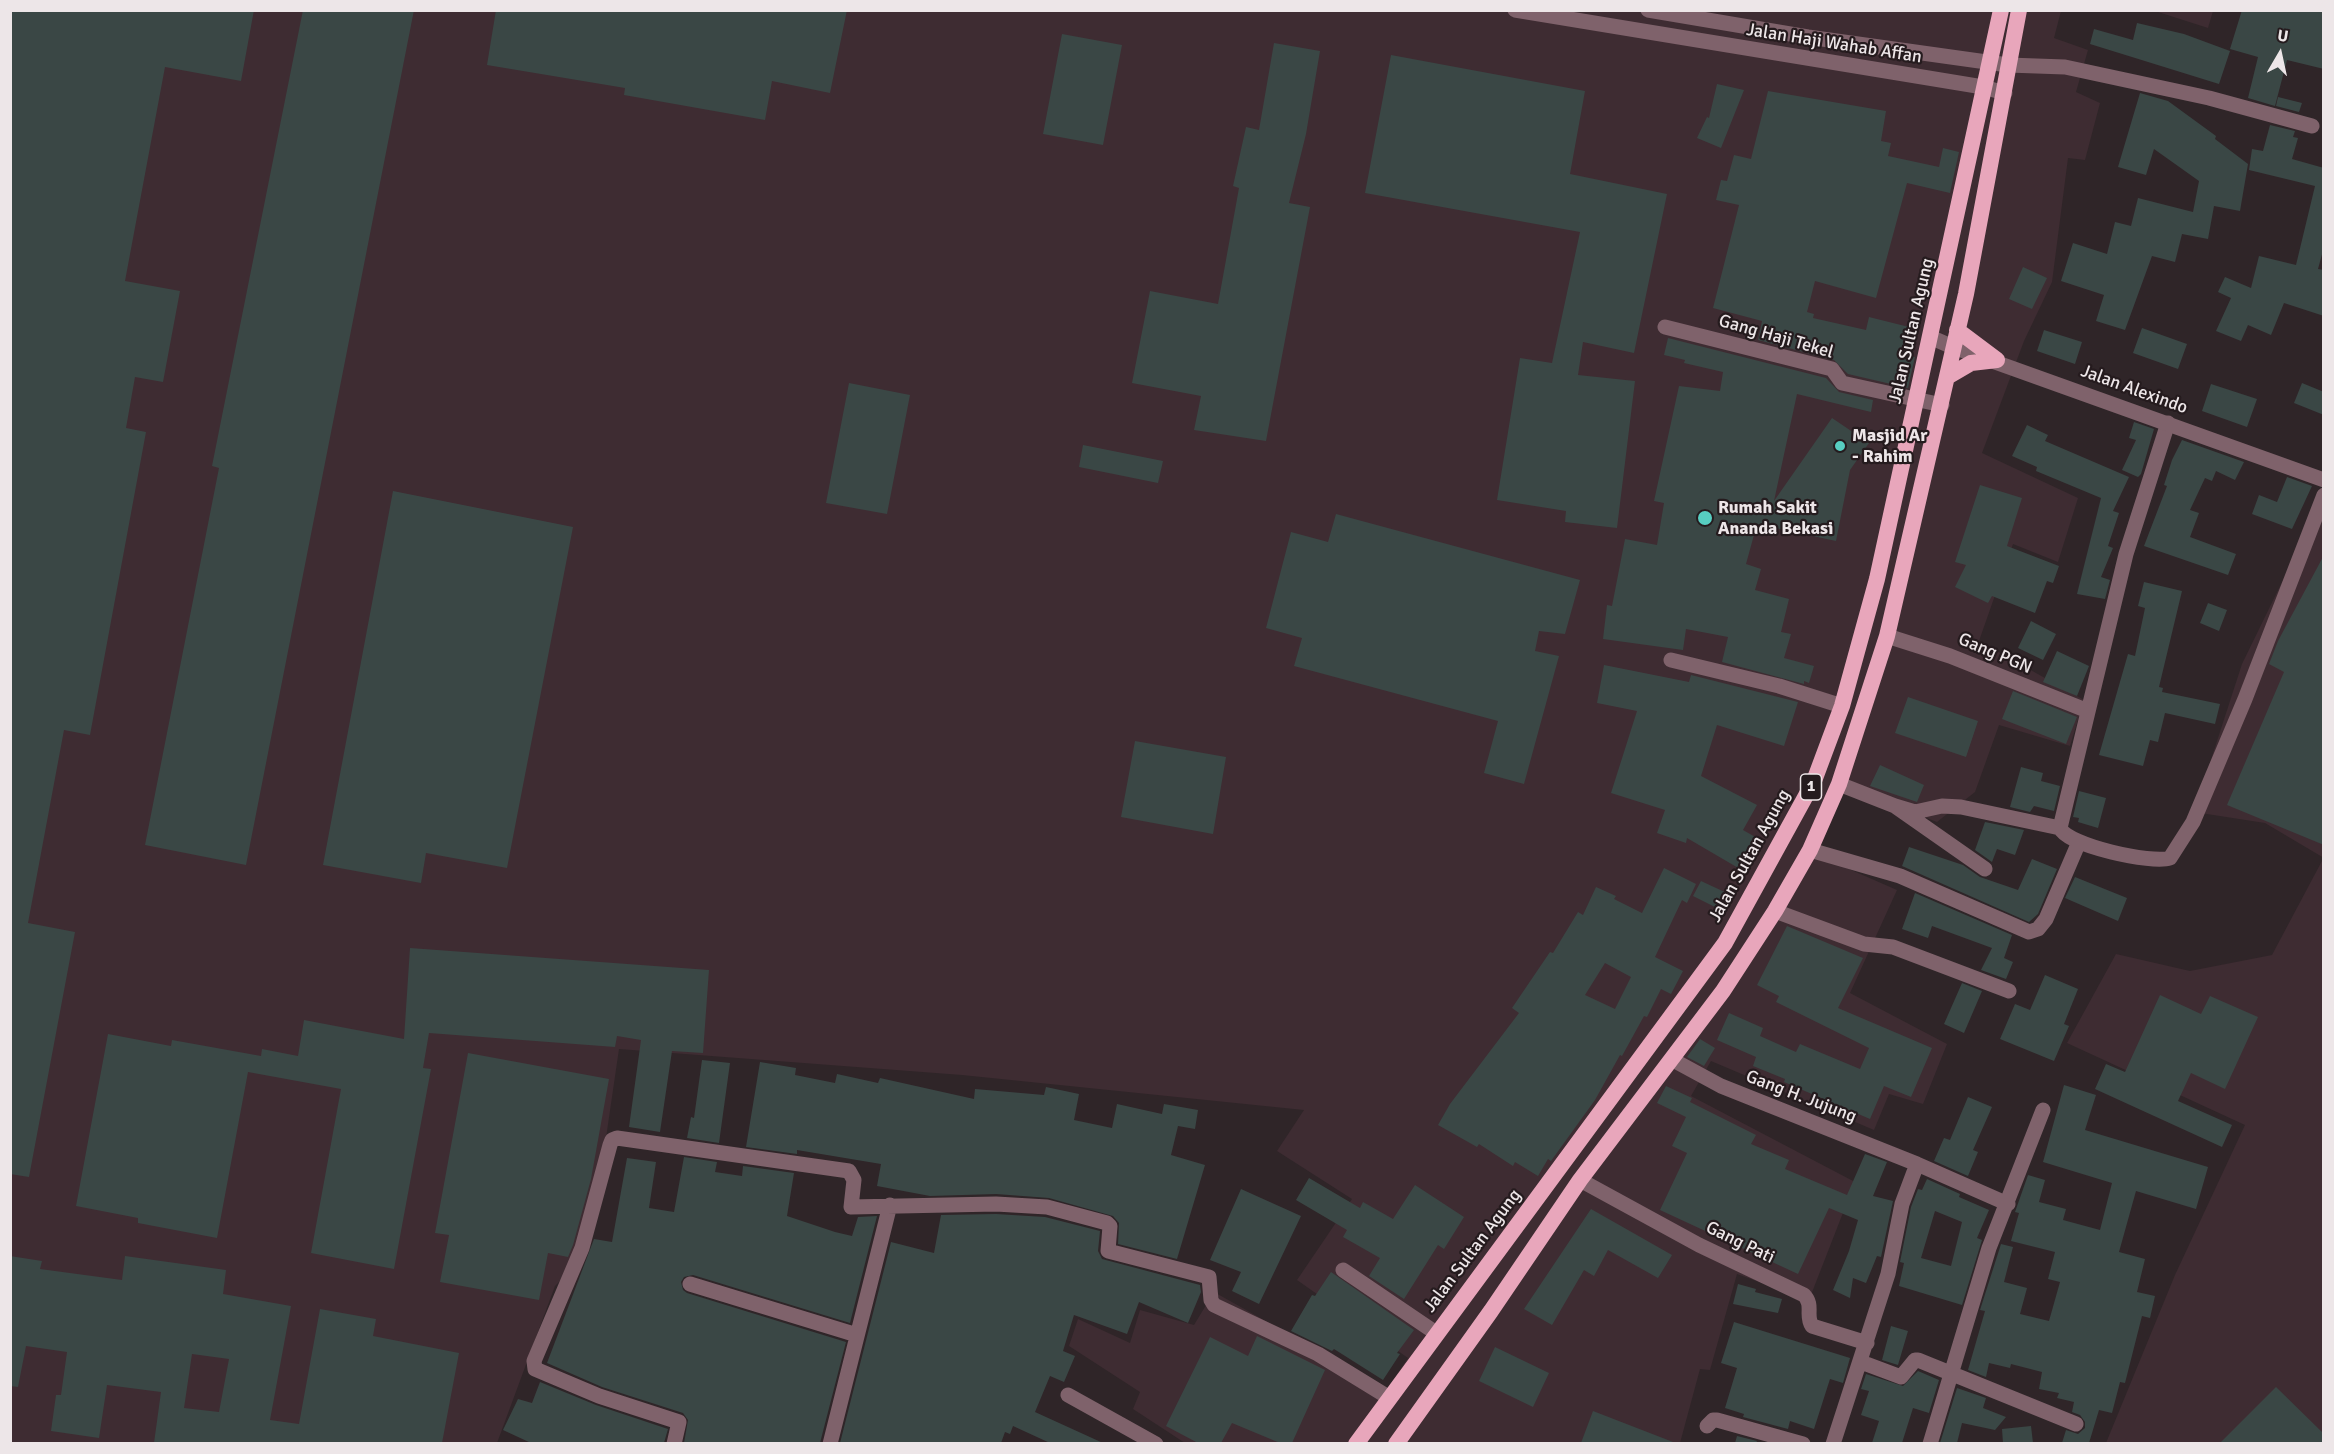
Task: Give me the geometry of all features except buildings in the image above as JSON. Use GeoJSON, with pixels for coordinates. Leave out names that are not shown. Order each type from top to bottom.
{"type":"FeatureCollection","features":[{"type":"Feature","properties":{"kind":"highway","name":"Jalan Sultan Agung"},"geometry":{"type":"LineString","coordinates":[[1356,1443],[1725,943],[1814,781],[1842,706],[1877,579],[1988,61],[2001,10]]}},
{"type":"Feature","properties":{"kind":"highway","name":"1"},"geometry":{"type":"LineString","coordinates":[[1396,1443],[1491,1311],[1580,1180],[1723,991],[1775,911],[1810,850],[1839,784],[1887,636],[1942,405],[2005,93],[2019,10]]}},
{"type":"Feature","properties":{"kind":"highway"},"geometry":{"type":"LineString","coordinates":[[1957,330],[1997,360]]}},
{"type":"Feature","properties":{"kind":"highway"},"geometry":{"type":"LineString","coordinates":[[1947,378],[1971,363],[1997,360]]}},
{"type":"Feature","properties":{"kind":"street","name":"Jalan Haji Wahab Affan"},"geometry":{"type":"LineString","coordinates":[[1515,10],[1983,87],[2005,93]]}},
{"type":"Feature","properties":{"kind":"street","name":"Jalan Haji Wahab Affan"},"geometry":{"type":"LineString","coordinates":[[1648,10],[1808,38],[2008,65],[2065,66],[2209,98],[2312,126]]}},
{"type":"Feature","properties":{"kind":"street","name":"Gang Haji Tekel"},"geometry":{"type":"LineString","coordinates":[[1665,327],[1832,369],[1842,383],[1942,405]]}},
{"type":"Feature","properties":{"kind":"street","name":"Jalan Alexindo"},"geometry":{"type":"LineString","coordinates":[[1930,337],[2324,480]]}},
{"type":"Feature","properties":{"kind":"street"},"geometry":{"type":"LineString","coordinates":[[2168,423],[2126,554],[2060,828],[2062,833],[2079,842],[2099,849],[2150,859],[2165,860],[2173,856],[2193,822],[2245,699],[2324,495]]}},
{"type":"Feature","properties":{"kind":"street","name":"Gang PGN"},"geometry":{"type":"LineString","coordinates":[[1887,636],[1950,656],[2088,711]]}},
{"type":"Feature","properties":{"kind":"street"},"geometry":{"type":"LineString","coordinates":[[1671,660],[1779,686],[1842,706]]}},
{"type":"Feature","properties":{"kind":"street"},"geometry":{"type":"LineString","coordinates":[[1839,784],[1915,812],[1942,806],[1961,807],[2060,828]]}},
{"type":"Feature","properties":{"kind":"street"},"geometry":{"type":"LineString","coordinates":[[1895,806],[1985,869]]}},
{"type":"Feature","properties":{"kind":"street"},"geometry":{"type":"LineString","coordinates":[[1810,850],[1900,876],[2029,932],[2038,929],[2046,919],[2079,842]]}},
{"type":"Feature","properties":{"kind":"street"},"geometry":{"type":"LineString","coordinates":[[1775,911],[1864,944],[1893,947],[2009,991]]}},
{"type":"Feature","properties":{"kind":"street","name":"Gang H. Jujung"},"geometry":{"type":"LineString","coordinates":[[1673,1060],[1721,1086],[1917,1164],[2008,1204]]}},
{"type":"Feature","properties":{"kind":"street"},"geometry":{"type":"LineString","coordinates":[[1930,1443],[1954,1373],[1989,1248],[2043,1110]]}},
{"type":"Feature","properties":{"kind":"street"},"geometry":{"type":"LineString","coordinates":[[674,1443],[679,1422],[599,1396],[535,1369],[534,1361],[582,1248],[612,1140],[849,1171],[854,1180],[851,1207],[890,1204],[996,1203],[1047,1208],[1108,1224],[1108,1251],[1209,1277],[1211,1300],[1214,1305],[1318,1354],[1388,1397]]}},
{"type":"Feature","properties":{"kind":"street"},"geometry":{"type":"LineString","coordinates":[[1833,1443],[1892,1261],[1902,1204],[1917,1164]]}},
{"type":"Feature","properties":{"kind":"street","name":"Gang Pati"},"geometry":{"type":"LineString","coordinates":[[1580,1180],[1699,1245],[1803,1295],[1810,1304],[1809,1322],[1812,1326],[1867,1343]]}},
{"type":"Feature","properties":{"kind":"street"},"geometry":{"type":"LineString","coordinates":[[830,1443],[890,1204]]}},
{"type":"Feature","properties":{"kind":"street"},"geometry":{"type":"LineString","coordinates":[[1343,1270],[1436,1333]]}},
{"type":"Feature","properties":{"kind":"street"},"geometry":{"type":"LineString","coordinates":[[690,1284],[857,1335]]}},
{"type":"Feature","properties":{"kind":"street"},"geometry":{"type":"LineString","coordinates":[[1861,1362],[1901,1377],[1916,1359],[2076,1424]]}},
{"type":"Feature","properties":{"kind":"street"},"geometry":{"type":"LineString","coordinates":[[1068,1395],[1156,1443]]}},
{"type":"Feature","properties":{"kind":"street"},"geometry":{"type":"LineString","coordinates":[[1707,1426],[1713,1420],[1717,1420],[1803,1443]]}},
{"type":"Feature","properties":{"kind":"shaded area"},"geometry":{"type":"Polygon","coordinates":[[[2213,10],[2208,28],[2155,11],[2213,10]]]}},
{"type":"Feature","properties":{"kind":"shaded area"},"geometry":{"type":"Polygon","coordinates":[[[10,11],[2061,11],[2054,38],[2088,50],[2076,92],[2100,103],[2085,160],[2068,158],[2052,282],[2024,341],[1982,453],[2078,498],[2058,562],[2013,544],[1979,641],[2084,700],[2070,746],[1999,725],[1975,792],[1937,822],[1839,784],[1810,852],[1897,890],[1850,993],[1947,1044],[1923,1104],[1889,1094],[1874,1130],[1711,1061],[1691,1096],[1855,1182],[1809,1300],[1737,1274],[1710,1370],[1700,1369],[1680,1443],[1185,1443],[1133,1409],[1140,1392],[1069,1346],[1078,1319],[1130,1343],[1140,1310],[1194,1325],[1214,1292],[1387,1389],[1408,1358],[1297,1280],[1352,1199],[1277,1151],[1304,1110],[962,1075],[619,1049],[599,1186],[577,1264],[555,1286],[497,1443],[11,1443],[10,11]]]}},
{"type":"Feature","properties":{"kind":"shaded area"},"geometry":{"type":"Polygon","coordinates":[[[2323,498],[2324,858],[2265,823],[2194,812],[2242,664],[2323,498]]]}},
{"type":"Feature","properties":{"kind":"shaded area"},"geometry":{"type":"Polygon","coordinates":[[[2323,859],[2323,1443],[2106,1443],[2175,1275],[2245,1125],[2067,1043],[2116,954],[2190,971],[2272,955],[2323,859]]]}},
{"type":"Feature","properties":{"kind":"place","name":"Masjid Ar - Rahim"},"geometry":{"type":"Point","coordinates":[1840,446]}},
{"type":"Feature","properties":{"kind":"place","name":"Rumah Sakit Ananda Bekasi"},"geometry":{"type":"Point","coordinates":[1705,518]}}]}
